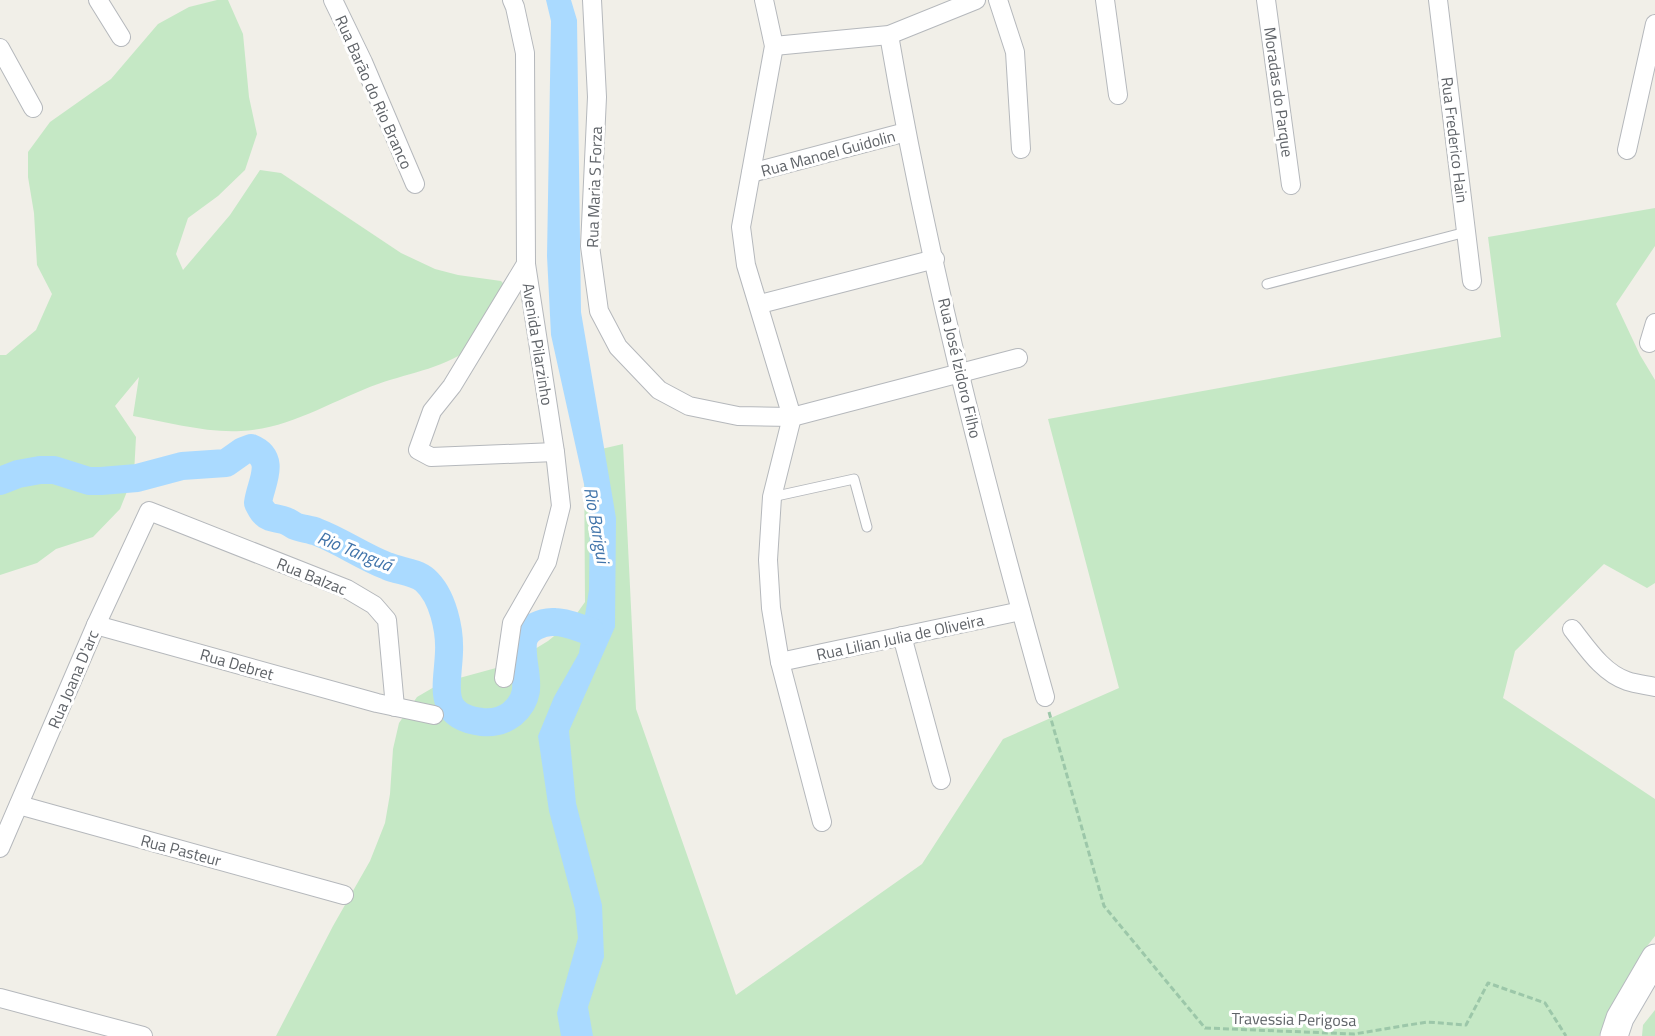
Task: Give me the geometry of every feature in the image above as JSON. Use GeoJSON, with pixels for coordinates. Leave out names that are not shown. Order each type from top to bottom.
{"type":"FeatureCollection","features":[{"type":"Feature","properties":{"kind":"main road"},"geometry":{"type":"LineString","coordinates":[[1614,1036],[1620,1018],[1655,958]]}},
{"type":"Feature","properties":{"kind":"street"},"geometry":{"type":"LineString","coordinates":[[98,0],[121,37]]}},
{"type":"Feature","properties":{"kind":"street","name":"Rua Barão do Rio Branco"},"geometry":{"type":"LineString","coordinates":[[333,0],[363,62],[415,184]]}},
{"type":"Feature","properties":{"kind":"street","name":"Avenida Pilarzinho"},"geometry":{"type":"LineString","coordinates":[[504,678],[512,623],[547,562],[561,506],[526,264],[525,53],[512,0]]}},
{"type":"Feature","properties":{"kind":"street","name":"Rua Maria S Forza"},"geometry":{"type":"LineString","coordinates":[[592,0],[597,96],[590,246],[599,311],[618,347],[658,390],[689,406],[738,416],[792,417],[1018,358]]}},
{"type":"Feature","properties":{"kind":"street"},"geometry":{"type":"LineString","coordinates":[[764,0],[774,46],[741,227],[746,265],[760,304],[792,417],[772,497],[768,560],[771,608],[780,662],[822,822]]}},
{"type":"Feature","properties":{"kind":"street"},"geometry":{"type":"LineString","coordinates":[[774,46],[889,35],[976,0]]}},
{"type":"Feature","properties":{"kind":"street"},"geometry":{"type":"LineString","coordinates":[[999,0],[1015,52],[1021,149]]}},
{"type":"Feature","properties":{"kind":"street"},"geometry":{"type":"LineString","coordinates":[[1105,0],[1118,95]]}},
{"type":"Feature","properties":{"kind":"street","name":"Moradas do Parque"},"geometry":{"type":"LineString","coordinates":[[1266,0],[1291,184]]}},
{"type":"Feature","properties":{"kind":"street","name":"Rua Frederico Hain"},"geometry":{"type":"LineString","coordinates":[[1438,0],[1472,281]]}},
{"type":"Feature","properties":{"kind":"street"},"geometry":{"type":"LineString","coordinates":[[1627,150],[1655,24]]}},
{"type":"Feature","properties":{"kind":"street","name":"Rua José Izidoro Filho"},"geometry":{"type":"LineString","coordinates":[[889,35],[906,132],[961,374],[1045,697]]}},
{"type":"Feature","properties":{"kind":"street"},"geometry":{"type":"LineString","coordinates":[[0,48],[33,108]]}},
{"type":"Feature","properties":{"kind":"street","name":"Rua Manoel Guidolin"},"geometry":{"type":"LineString","coordinates":[[751,173],[906,132]]}},
{"type":"Feature","properties":{"kind":"street"},"geometry":{"type":"LineString","coordinates":[[760,304],[935,259]]}},
{"type":"Feature","properties":{"kind":"street"},"geometry":{"type":"LineString","coordinates":[[526,264],[452,386],[432,411],[418,450],[431,457],[555,452]]}},
{"type":"Feature","properties":{"kind":"street"},"geometry":{"type":"LineString","coordinates":[[1649,343],[1655,323]]}},
{"type":"Feature","properties":{"kind":"street","name":"Rua Joana D'arc"},"geometry":{"type":"LineString","coordinates":[[0,848],[96,625],[149,511]]}},
{"type":"Feature","properties":{"kind":"street","name":"Rua Balzac"},"geometry":{"type":"LineString","coordinates":[[149,511],[347,589],[374,604],[387,620],[386,705]]}},
{"type":"Feature","properties":{"kind":"street","name":"Rua Lilian Julia de Oliveira"},"geometry":{"type":"LineString","coordinates":[[780,662],[1021,611]]}},
{"type":"Feature","properties":{"kind":"street","name":"Rua Debret"},"geometry":{"type":"LineString","coordinates":[[96,625],[386,705],[434,715]]}},
{"type":"Feature","properties":{"kind":"street"},"geometry":{"type":"LineString","coordinates":[[1572,630],[1597,660],[1614,675],[1628,681],[1655,687]]}},
{"type":"Feature","properties":{"kind":"street"},"geometry":{"type":"LineString","coordinates":[[902,636],[941,780]]}},
{"type":"Feature","properties":{"kind":"street","name":"Rua Pasteur"},"geometry":{"type":"LineString","coordinates":[[19,805],[344,895]]}},
{"type":"Feature","properties":{"kind":"street"},"geometry":{"type":"LineString","coordinates":[[0,998],[143,1036]]}},
{"type":"Feature","properties":{"kind":"lane"},"geometry":{"type":"LineString","coordinates":[[1267,284],[1466,232]]}},
{"type":"Feature","properties":{"kind":"lane"},"geometry":{"type":"LineString","coordinates":[[772,497],[854,478],[867,527]]}},
{"type":"Feature","properties":{"kind":"path","name":"Travessia Perigosa"},"geometry":{"type":"LineString","coordinates":[[1045,697],[1104,906],[1205,1028],[1354,1034],[1427,1022],[1466,1025],[1488,983],[1545,1004],[1566,1036]]}},
{"type":"Feature","properties":{"kind":"green space"},"geometry":{"type":"Polygon","coordinates":[[[217,0],[228,0],[243,34],[249,97],[257,134],[245,170],[218,196],[188,218],[176,254],[183,270],[230,215],[260,170],[281,173],[401,253],[435,269],[501,281],[515,296],[480,341],[464,353],[428,369],[378,384],[311,413],[259,429],[214,430],[133,416],[139,377],[115,406],[136,437],[134,474],[120,509],[93,537],[56,549],[37,563],[0,575],[0,355],[6,355],[36,330],[52,294],[37,265],[34,213],[28,177],[28,152],[50,122],[111,79],[158,24],[189,7],[217,0]]]}},
{"type":"Feature","properties":{"kind":"green space"},"geometry":{"type":"Polygon","coordinates":[[[1655,208],[1655,246],[1616,304],[1640,355],[1655,380],[1655,583],[1647,588],[1604,564],[1515,651],[1503,698],[1655,799],[1655,936],[1631,971],[1599,1036],[276,1036],[333,926],[370,861],[385,823],[390,794],[393,749],[399,723],[417,697],[441,683],[496,668],[525,655],[548,641],[570,623],[585,602],[584,453],[623,444],[636,709],[736,995],[922,864],[1003,739],[1119,688],[1048,419],[1501,337],[1488,237],[1655,208]]]}},
{"type":"Feature","properties":{"kind":"green space"},"geometry":{"type":"Polygon","coordinates":[[[1655,1010],[1655,1036],[1642,1036],[1643,1025],[1655,1010]]]}},
{"type":"Feature","properties":{"kind":"water","name":"Rio Barigui"},"geometry":{"type":"Polygon","coordinates":[[[546,0],[571,0],[577,20],[581,312],[616,518],[615,627],[569,731],[576,803],[602,905],[604,957],[588,1007],[593,1036],[561,1036],[557,1013],[578,938],[575,909],[549,811],[538,736],[554,697],[579,653],[589,590],[590,511],[551,335],[547,256],[551,21],[546,0]]]}},
{"type":"Feature","properties":{"kind":"waterway","name":"Rio Tanguá"},"geometry":{"type":"LineString","coordinates":[[0,481],[18,474],[40,470],[54,470],[89,481],[137,478],[182,466],[226,463],[251,448],[259,453],[266,465],[258,503],[262,511],[270,517],[317,532],[392,568],[417,575],[431,587],[441,604],[448,634],[448,697],[457,713],[467,719],[482,722],[497,721],[509,716],[520,706],[526,689],[523,642],[531,629],[540,624],[555,622],[590,631]]}}]}
